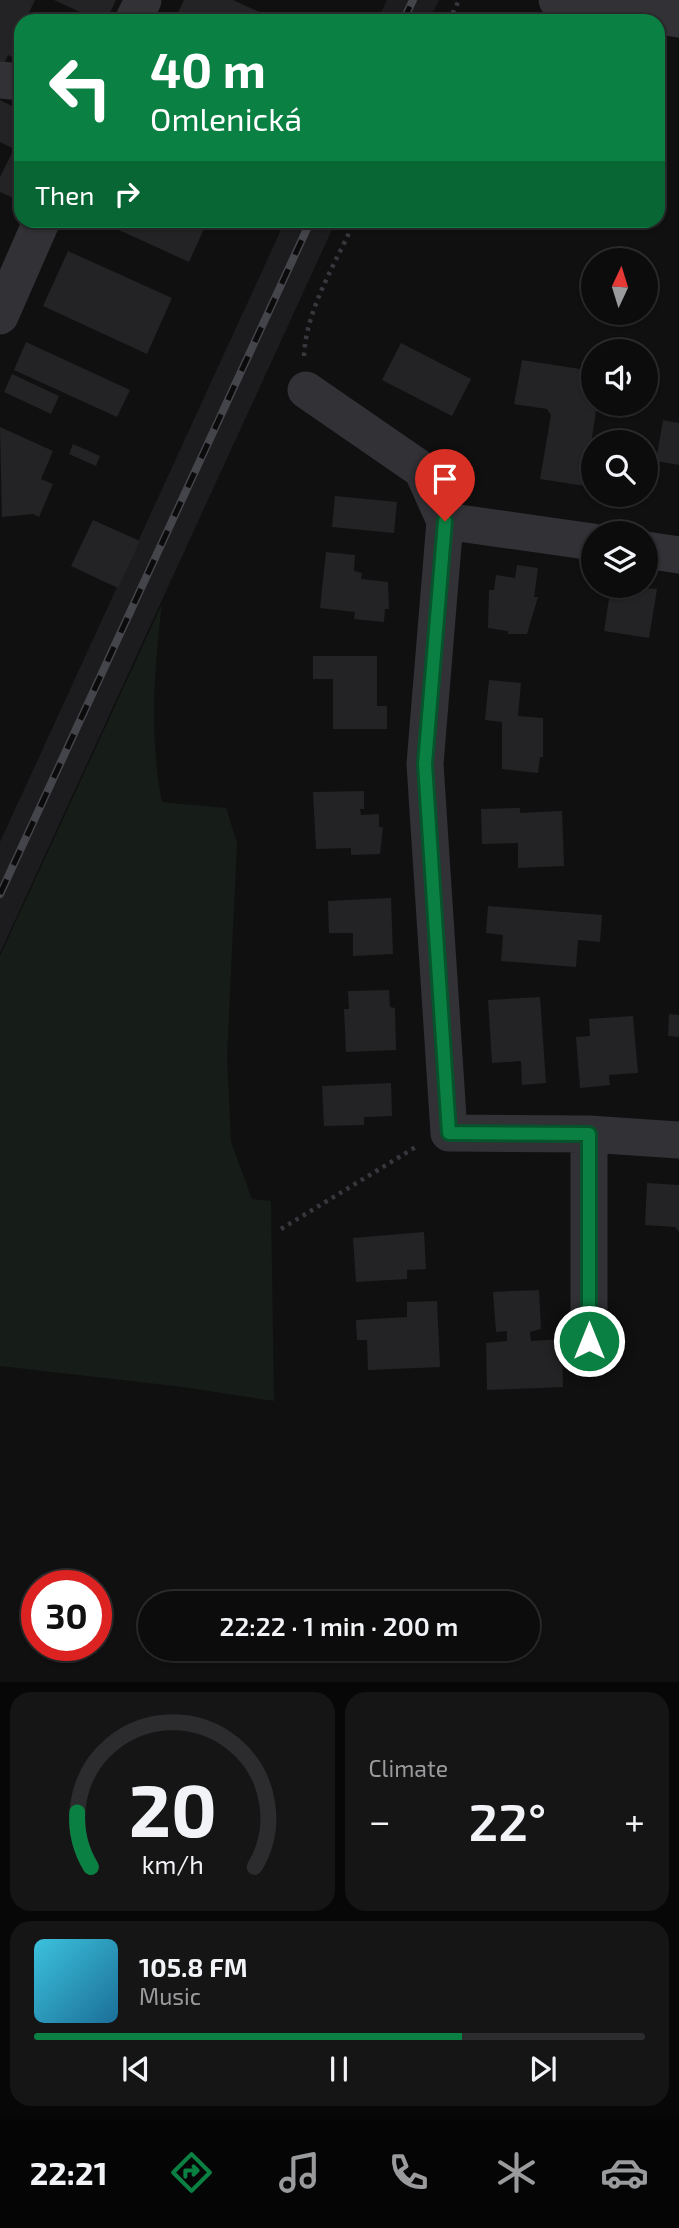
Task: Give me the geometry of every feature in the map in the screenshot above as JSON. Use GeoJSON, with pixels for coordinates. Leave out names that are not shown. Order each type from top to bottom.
{"type":"FeatureCollection","features":[{"type":"Feature","properties":{"kind":"street"},"geometry":{"type":"LineString","coordinates":[[556,0],[647,14]]}},
{"type":"Feature","properties":{"kind":"street"},"geometry":{"type":"LineString","coordinates":[[0,316],[38,228]]}},
{"type":"Feature","properties":{"kind":"street"},"geometry":{"type":"LineString","coordinates":[[306,390],[422,470],[445,521],[425,764],[449,1133],[589,1134],[679,1140]]}},
{"type":"Feature","properties":{"kind":"street"},"geometry":{"type":"LineString","coordinates":[[445,521],[581,540]]}},
{"type":"Feature","properties":{"kind":"street"},"geometry":{"type":"LineString","coordinates":[[658,552],[679,555]]}},
{"type":"Feature","properties":{"kind":"street"},"geometry":{"type":"LineString","coordinates":[[589,1134],[589,1341]]}},
{"type":"Feature","properties":{"kind":"path"},"geometry":{"type":"LineString","coordinates":[[306,390],[313,381],[304,364],[305,337],[316,304],[351,228]]}},
{"type":"Feature","properties":{"kind":"path"},"geometry":{"type":"LineString","coordinates":[[281,1229],[425,1141],[449,1133]]}},
{"type":"Feature","properties":{"kind":"shaded area"},"geometry":{"type":"Polygon","coordinates":[[[387,0],[439,0],[432,14],[380,14],[387,0]]]}},
{"type":"Feature","properties":{"kind":"shaded area"},"geometry":{"type":"Polygon","coordinates":[[[282,228],[333,228],[0,953],[0,842],[282,228]]]}},
{"type":"Feature","properties":{"kind":"shaded area"},"geometry":{"type":"Polygon","coordinates":[[[162,604],[154,728],[162,802],[226,808],[237,843],[227,1057],[231,1142],[252,1199],[271,1201],[274,1401],[183,1387],[0,1366],[0,956],[162,604]]]}},
{"type":"Feature","properties":{"kind":"building"},"geometry":{"type":"Polygon","coordinates":[[[0,0],[35,0],[28,14],[14,14],[14,58],[8,55],[3,66],[0,64],[0,0]]]}},
{"type":"Feature","properties":{"kind":"building"},"geometry":{"type":"Polygon","coordinates":[[[54,0],[116,0],[109,14],[79,14],[80,12],[54,0]]]}},
{"type":"Feature","properties":{"kind":"building"},"geometry":{"type":"Polygon","coordinates":[[[184,0],[233,0],[264,14],[177,14],[184,0]]]}},
{"type":"Feature","properties":{"kind":"building"},"geometry":{"type":"Polygon","coordinates":[[[0,100],[14,107],[14,149],[0,142],[0,100]]]}},
{"type":"Feature","properties":{"kind":"building"},"geometry":{"type":"Polygon","coordinates":[[[14,149],[14,198],[0,192],[0,177],[14,149]]]}},
{"type":"Feature","properties":{"kind":"building"},"geometry":{"type":"Polygon","coordinates":[[[115,228],[204,228],[189,262],[115,228]]]}},
{"type":"Feature","properties":{"kind":"building"},"geometry":{"type":"Polygon","coordinates":[[[68,251],[172,298],[147,354],[43,306],[68,251]]]}},
{"type":"Feature","properties":{"kind":"building"},"geometry":{"type":"Polygon","coordinates":[[[26,342],[130,390],[117,417],[14,370],[26,342]]]}},
{"type":"Feature","properties":{"kind":"building"},"geometry":{"type":"Polygon","coordinates":[[[401,343],[471,379],[452,416],[382,380],[401,343]]]}},
{"type":"Feature","properties":{"kind":"building"},"geometry":{"type":"Polygon","coordinates":[[[522,360],[581,369],[581,416],[595,416],[593,430],[581,430],[581,485],[540,479],[551,415],[547,409],[514,404],[522,360]]]}},
{"type":"Feature","properties":{"kind":"building"},"geometry":{"type":"Polygon","coordinates":[[[12,374],[59,396],[51,414],[4,392],[12,374]]]}},
{"type":"Feature","properties":{"kind":"building"},"geometry":{"type":"Polygon","coordinates":[[[663,420],[679,423],[679,465],[658,461],[663,420]]]}},
{"type":"Feature","properties":{"kind":"building"},"geometry":{"type":"Polygon","coordinates":[[[0,427],[53,451],[41,479],[53,484],[39,517],[33,514],[2,517],[0,427]]]}},
{"type":"Feature","properties":{"kind":"building"},"geometry":{"type":"Polygon","coordinates":[[[73,444],[100,456],[96,466],[69,454],[73,444]]]}},
{"type":"Feature","properties":{"kind":"building"},"geometry":{"type":"Polygon","coordinates":[[[335,496],[397,502],[394,533],[332,527],[335,496]]]}},
{"type":"Feature","properties":{"kind":"building"},"geometry":{"type":"Polygon","coordinates":[[[93,520],[140,541],[118,588],[71,566],[93,520]]]}},
{"type":"Feature","properties":{"kind":"building"},"geometry":{"type":"Polygon","coordinates":[[[326,552],[355,555],[354,571],[362,573],[361,579],[388,582],[389,609],[385,609],[384,622],[354,619],[355,612],[320,608],[326,552]]]}},
{"type":"Feature","properties":{"kind":"building"},"geometry":{"type":"Polygon","coordinates":[[[517,565],[538,568],[534,597],[538,597],[527,634],[508,634],[508,631],[488,628],[489,590],[494,590],[496,575],[515,578],[517,565]]]}},
{"type":"Feature","properties":{"kind":"building"},"geometry":{"type":"Polygon","coordinates":[[[609,598],[656,598],[649,638],[604,631],[609,598]]]}},
{"type":"Feature","properties":{"kind":"building"},"geometry":{"type":"Polygon","coordinates":[[[313,656],[377,656],[377,706],[387,706],[387,729],[333,729],[333,679],[313,679],[313,656]]]}},
{"type":"Feature","properties":{"kind":"building"},"geometry":{"type":"Polygon","coordinates":[[[489,680],[521,683],[518,716],[543,718],[543,757],[540,757],[538,773],[502,769],[502,722],[485,720],[489,680]]]}},
{"type":"Feature","properties":{"kind":"building"},"geometry":{"type":"Polygon","coordinates":[[[364,791],[364,809],[360,809],[361,815],[379,814],[379,827],[383,827],[380,854],[351,855],[351,848],[316,849],[313,792],[364,791]]]}},
{"type":"Feature","properties":{"kind":"building"},"geometry":{"type":"Polygon","coordinates":[[[520,808],[520,813],[562,811],[564,866],[518,868],[518,843],[482,844],[481,809],[520,808]]]}},
{"type":"Feature","properties":{"kind":"building"},"geometry":{"type":"Polygon","coordinates":[[[391,898],[393,954],[353,956],[353,933],[329,933],[328,901],[391,898]]]}},
{"type":"Feature","properties":{"kind":"building"},"geometry":{"type":"Polygon","coordinates":[[[488,906],[602,915],[600,942],[578,940],[576,967],[501,961],[503,935],[486,933],[488,906]]]}},
{"type":"Feature","properties":{"kind":"building"},"geometry":{"type":"Polygon","coordinates":[[[389,990],[390,1007],[395,1008],[396,1050],[346,1052],[344,1009],[349,1009],[348,991],[389,990]]]}},
{"type":"Feature","properties":{"kind":"building"},"geometry":{"type":"Polygon","coordinates":[[[540,997],[546,1083],[522,1085],[521,1061],[492,1063],[488,1000],[540,997]]]}},
{"type":"Feature","properties":{"kind":"building"},"geometry":{"type":"Polygon","coordinates":[[[669,1014],[679,1015],[679,1037],[668,1036],[669,1014]]]}},
{"type":"Feature","properties":{"kind":"building"},"geometry":{"type":"Polygon","coordinates":[[[633,1016],[638,1073],[609,1075],[610,1085],[580,1088],[576,1037],[590,1036],[589,1019],[633,1016]]]}},
{"type":"Feature","properties":{"kind":"building"},"geometry":{"type":"Polygon","coordinates":[[[391,1083],[392,1116],[364,1117],[364,1125],[324,1126],[322,1086],[391,1083]]]}},
{"type":"Feature","properties":{"kind":"building"},"geometry":{"type":"Polygon","coordinates":[[[647,1183],[679,1185],[679,1232],[675,1227],[645,1225],[647,1183]]]}},
{"type":"Feature","properties":{"kind":"building"},"geometry":{"type":"Polygon","coordinates":[[[424,1232],[426,1269],[407,1270],[407,1279],[356,1282],[353,1238],[424,1232]]]}},
{"type":"Feature","properties":{"kind":"building"},"geometry":{"type":"Polygon","coordinates":[[[539,1290],[541,1329],[530,1332],[531,1341],[562,1339],[563,1387],[487,1390],[486,1343],[507,1341],[507,1331],[496,1332],[493,1292],[539,1290]]]}},
{"type":"Feature","properties":{"kind":"building"},"geometry":{"type":"Polygon","coordinates":[[[437,1301],[440,1367],[368,1370],[367,1340],[357,1340],[356,1320],[407,1317],[407,1302],[437,1301]]]}},
{"type":"Feature","properties":{"kind":"railway"},"geometry":{"type":"LineString","coordinates":[[406,14],[413,0]]}},
{"type":"Feature","properties":{"kind":"railway"},"geometry":{"type":"LineString","coordinates":[[0,894],[307,228]]}},
{"type":"Feature","properties":{"kind":"route"},"geometry":{"type":"LineString","coordinates":[[445,521],[425,764],[449,1133],[589,1134],[589,1341]]}}]}
